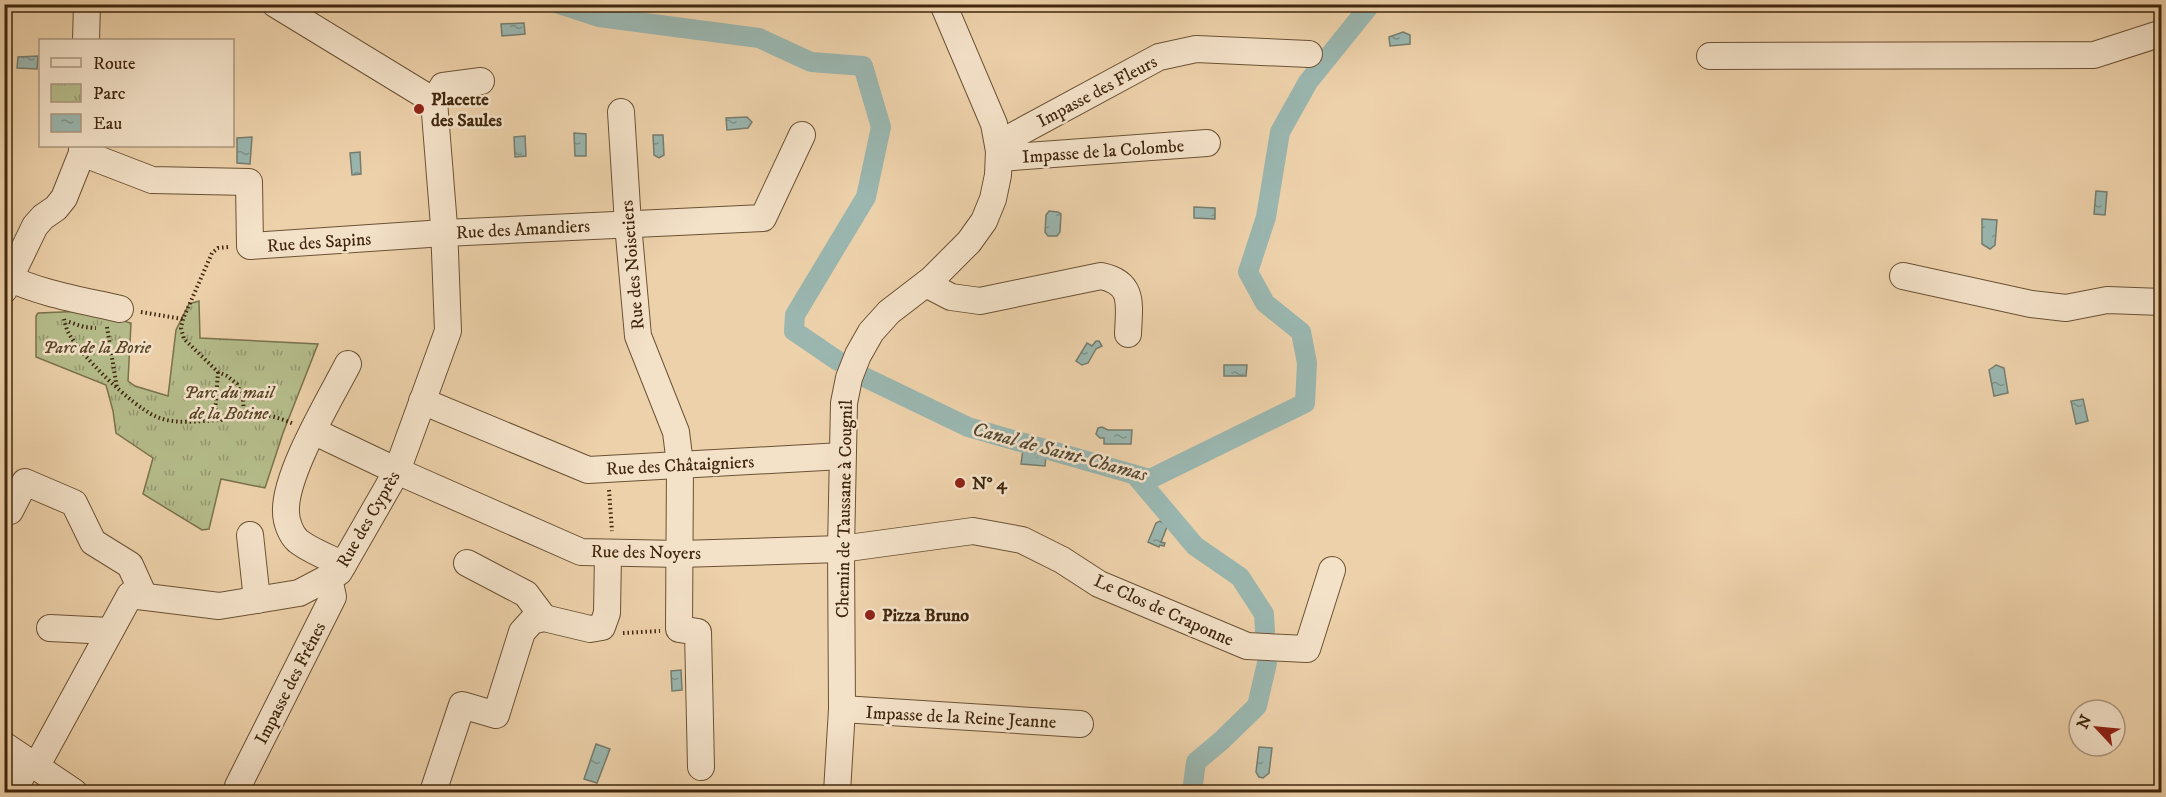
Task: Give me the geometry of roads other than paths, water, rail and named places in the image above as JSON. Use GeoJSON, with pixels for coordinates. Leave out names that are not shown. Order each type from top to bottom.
{"type":"FeatureCollection","features":[{"type":"Feature","properties":{"kind":"street"},"geometry":{"type":"LineString","coordinates":[[86,39],[87,4]]}},
{"type":"Feature","properties":{"kind":"street"},"geometry":{"type":"LineString","coordinates":[[275,4],[434,101],[443,86],[481,81]]}},
{"type":"Feature","properties":{"kind":"street","name":"Chemin de Taussane à Cougnil"},"geometry":{"type":"LineString","coordinates":[[837,792],[842,709],[840,549],[843,403],[849,378],[858,355],[871,332],[889,312],[926,284],[969,242],[984,221],[993,199],[998,175],[998,151],[994,124],[943,4]]}},
{"type":"Feature","properties":{"kind":"street"},"geometry":{"type":"LineString","coordinates":[[1710,56],[2094,55],[2162,33]]}},
{"type":"Feature","properties":{"kind":"street","name":"Impasse des Fleurs"},"geometry":{"type":"LineString","coordinates":[[998,151],[1159,57],[1196,49],[1309,54]]}},
{"type":"Feature","properties":{"kind":"street","name":"Rue des Cyprès"},"geometry":{"type":"LineString","coordinates":[[144,596],[219,606],[299,593],[336,571],[397,471],[448,331],[444,233],[434,101]]}},
{"type":"Feature","properties":{"kind":"street","name":"Rue des Noisetiers"},"geometry":{"type":"LineString","coordinates":[[621,112],[638,336],[676,432],[680,464],[679,630],[698,632],[701,767]]}},
{"type":"Feature","properties":{"kind":"street","name":"Rue des Amandiers"},"geometry":{"type":"LineString","coordinates":[[444,233],[763,218],[802,135]]}},
{"type":"Feature","properties":{"kind":"street","name":"Impasse de la Colombe"},"geometry":{"type":"LineString","coordinates":[[998,151],[1207,143]]}},
{"type":"Feature","properties":{"kind":"street"},"geometry":{"type":"LineString","coordinates":[[82,149],[64,198],[35,226],[6,282],[112,307]]}},
{"type":"Feature","properties":{"kind":"street","name":"Rue des Sapins"},"geometry":{"type":"LineString","coordinates":[[82,149],[152,180],[249,182],[250,246],[444,233]]}},
{"type":"Feature","properties":{"kind":"street"},"geometry":{"type":"LineString","coordinates":[[926,284],[951,297],[980,300],[1101,276],[1111,278],[1123,285],[1129,297],[1128,334]]}},
{"type":"Feature","properties":{"kind":"street"},"geometry":{"type":"LineString","coordinates":[[1903,276],[2031,304],[2066,308],[2107,300],[2162,302]]}},
{"type":"Feature","properties":{"kind":"street"},"geometry":{"type":"LineString","coordinates":[[336,571],[298,541],[289,528],[286,511],[290,489],[302,454],[348,364]]}},
{"type":"Feature","properties":{"kind":"street","name":"Rue des Châtaigniers"},"geometry":{"type":"LineString","coordinates":[[422,401],[588,470],[842,456]]}},
{"type":"Feature","properties":{"kind":"street","name":"Rue des Noyers"},"geometry":{"type":"LineString","coordinates":[[313,432],[581,552],[680,554],[840,549]]}},
{"type":"Feature","properties":{"kind":"street"},"geometry":{"type":"LineString","coordinates":[[10,511],[25,482],[74,502],[93,542],[130,565],[144,596],[130,595],[32,765],[14,792]]}},
{"type":"Feature","properties":{"kind":"street","name":"Le Clos de Craponne"},"geometry":{"type":"LineString","coordinates":[[840,549],[973,531],[1022,540],[1062,560],[1099,584],[1246,646],[1307,649],[1332,570]]}},
{"type":"Feature","properties":{"kind":"street"},"geometry":{"type":"LineString","coordinates":[[250,535],[257,600]]}},
{"type":"Feature","properties":{"kind":"street"},"geometry":{"type":"LineString","coordinates":[[433,792],[462,705],[496,715],[522,632],[532,621],[544,618],[590,629],[602,627],[607,613],[608,553]]}},
{"type":"Feature","properties":{"kind":"street"},"geometry":{"type":"LineString","coordinates":[[467,563],[526,594],[544,618]]}},
{"type":"Feature","properties":{"kind":"street","name":"Impasse des Frênes"},"geometry":{"type":"LineString","coordinates":[[238,786],[333,597],[336,571]]}},
{"type":"Feature","properties":{"kind":"street"},"geometry":{"type":"LineString","coordinates":[[50,628],[110,631]]}},
{"type":"Feature","properties":{"kind":"street","name":"Impasse de la Reine Jeanne"},"geometry":{"type":"LineString","coordinates":[[842,709],[1080,724]]}},
{"type":"Feature","properties":{"kind":"street"},"geometry":{"type":"LineString","coordinates":[[4,745],[74,792]]}},
{"type":"Feature","properties":{"kind":"water"},"geometry":{"type":"Polygon","coordinates":[[[524,23],[525,34],[502,36],[501,24],[524,23]]]}},
{"type":"Feature","properties":{"kind":"water"},"geometry":{"type":"Polygon","coordinates":[[[1403,32],[1410,35],[1410,44],[1390,46],[1389,37],[1403,32]]]}},
{"type":"Feature","properties":{"kind":"water"},"geometry":{"type":"Polygon","coordinates":[[[38,56],[37,69],[17,68],[18,57],[38,56]]]}},
{"type":"Feature","properties":{"kind":"water"},"geometry":{"type":"Polygon","coordinates":[[[747,117],[752,122],[748,128],[727,130],[726,118],[747,117]]]}},
{"type":"Feature","properties":{"kind":"water"},"geometry":{"type":"Polygon","coordinates":[[[574,133],[586,134],[586,156],[575,156],[574,133]]]}},
{"type":"Feature","properties":{"kind":"water"},"geometry":{"type":"Polygon","coordinates":[[[653,135],[663,135],[664,155],[659,158],[654,155],[653,135]]]}},
{"type":"Feature","properties":{"kind":"water"},"geometry":{"type":"Polygon","coordinates":[[[525,136],[526,156],[515,157],[514,137],[525,136]]]}},
{"type":"Feature","properties":{"kind":"water"},"geometry":{"type":"Polygon","coordinates":[[[252,137],[250,164],[237,163],[237,138],[252,137]]]}},
{"type":"Feature","properties":{"kind":"water"},"geometry":{"type":"Polygon","coordinates":[[[360,152],[361,174],[352,175],[350,153],[360,152]]]}},
{"type":"Feature","properties":{"kind":"water"},"geometry":{"type":"Polygon","coordinates":[[[2096,191],[2107,192],[2105,215],[2094,214],[2096,191]]]}},
{"type":"Feature","properties":{"kind":"water"},"geometry":{"type":"Polygon","coordinates":[[[1194,207],[1215,208],[1215,219],[1194,218],[1194,207]]]}},
{"type":"Feature","properties":{"kind":"water"},"geometry":{"type":"Polygon","coordinates":[[[1049,211],[1061,214],[1060,232],[1057,236],[1048,236],[1045,232],[1046,215],[1049,211]]]}},
{"type":"Feature","properties":{"kind":"water"},"geometry":{"type":"Polygon","coordinates":[[[1982,219],[1997,220],[1995,245],[1990,249],[1982,244],[1982,219]]]}},
{"type":"Feature","properties":{"kind":"water"},"geometry":{"type":"Polygon","coordinates":[[[1099,341],[1102,346],[1096,349],[1088,363],[1082,365],[1076,361],[1087,343],[1092,346],[1099,341]]]}},
{"type":"Feature","properties":{"kind":"water"},"geometry":{"type":"Polygon","coordinates":[[[1224,365],[1247,365],[1246,376],[1224,376],[1224,365]]]}},
{"type":"Feature","properties":{"kind":"water"},"geometry":{"type":"Polygon","coordinates":[[[1996,365],[2004,368],[2008,393],[1994,396],[1989,370],[1996,365]]]}},
{"type":"Feature","properties":{"kind":"water"},"geometry":{"type":"Polygon","coordinates":[[[2083,399],[2088,421],[2076,424],[2071,401],[2083,399]]]}},
{"type":"Feature","properties":{"kind":"water"},"geometry":{"type":"Polygon","coordinates":[[[1098,428],[1108,430],[1132,430],[1131,444],[1104,444],[1104,438],[1096,434],[1098,428]]]}},
{"type":"Feature","properties":{"kind":"water"},"geometry":{"type":"Polygon","coordinates":[[[1023,449],[1046,455],[1045,466],[1021,464],[1023,449]]]}},
{"type":"Feature","properties":{"kind":"water"},"geometry":{"type":"Polygon","coordinates":[[[1160,521],[1167,527],[1161,542],[1165,543],[1164,546],[1159,547],[1148,542],[1156,523],[1160,521]]]}},
{"type":"Feature","properties":{"kind":"water"},"geometry":{"type":"Polygon","coordinates":[[[681,670],[682,690],[672,691],[671,671],[681,670]]]}},
{"type":"Feature","properties":{"kind":"water"},"geometry":{"type":"Polygon","coordinates":[[[596,744],[610,749],[597,783],[584,779],[596,744]]]}},
{"type":"Feature","properties":{"kind":"water"},"geometry":{"type":"Polygon","coordinates":[[[1259,747],[1272,748],[1269,773],[1263,778],[1259,777],[1256,772],[1259,747]]]}},
{"type":"Feature","properties":{"kind":"waterway","name":"Canal de Saint-Chamas"},"geometry":{"type":"LineString","coordinates":[[559,4],[599,17],[759,38],[811,62],[863,66],[881,127],[866,197],[795,315],[794,331],[838,361]]}},
{"type":"Feature","properties":{"kind":"waterway","name":"Canal de Saint-Chamas"},"geometry":{"type":"LineString","coordinates":[[858,374],[968,427],[1150,479],[1305,403],[1307,363],[1301,332],[1265,303],[1248,272],[1266,217],[1280,132],[1308,82],[1371,4]]}},
{"type":"Feature","properties":{"kind":"waterway"},"geometry":{"type":"LineString","coordinates":[[1135,475],[1195,546],[1240,577],[1264,614],[1265,631]]}},
{"type":"Feature","properties":{"kind":"waterway"},"geometry":{"type":"LineString","coordinates":[[1192,792],[1196,762],[1257,706],[1267,663]]}},
{"type":"Feature","properties":{"kind":"place","name":"Placette des Saules"},"geometry":{"type":"Point","coordinates":[419,109]}},
{"type":"Feature","properties":{"kind":"place","name":"N° 4"},"geometry":{"type":"Point","coordinates":[960,483]}},
{"type":"Feature","properties":{"kind":"place","name":"Pizza Bruno"},"geometry":{"type":"Point","coordinates":[870,615]}},
{"type":"Feature","properties":{"kind":"park label","name":"Parc de la Borie"},"geometry":{"type":"Point","coordinates":[97,347]}},
{"type":"Feature","properties":{"kind":"park label","name":"Parc du mail de la Botine"},"geometry":{"type":"Point","coordinates":[229,402]}}]}
